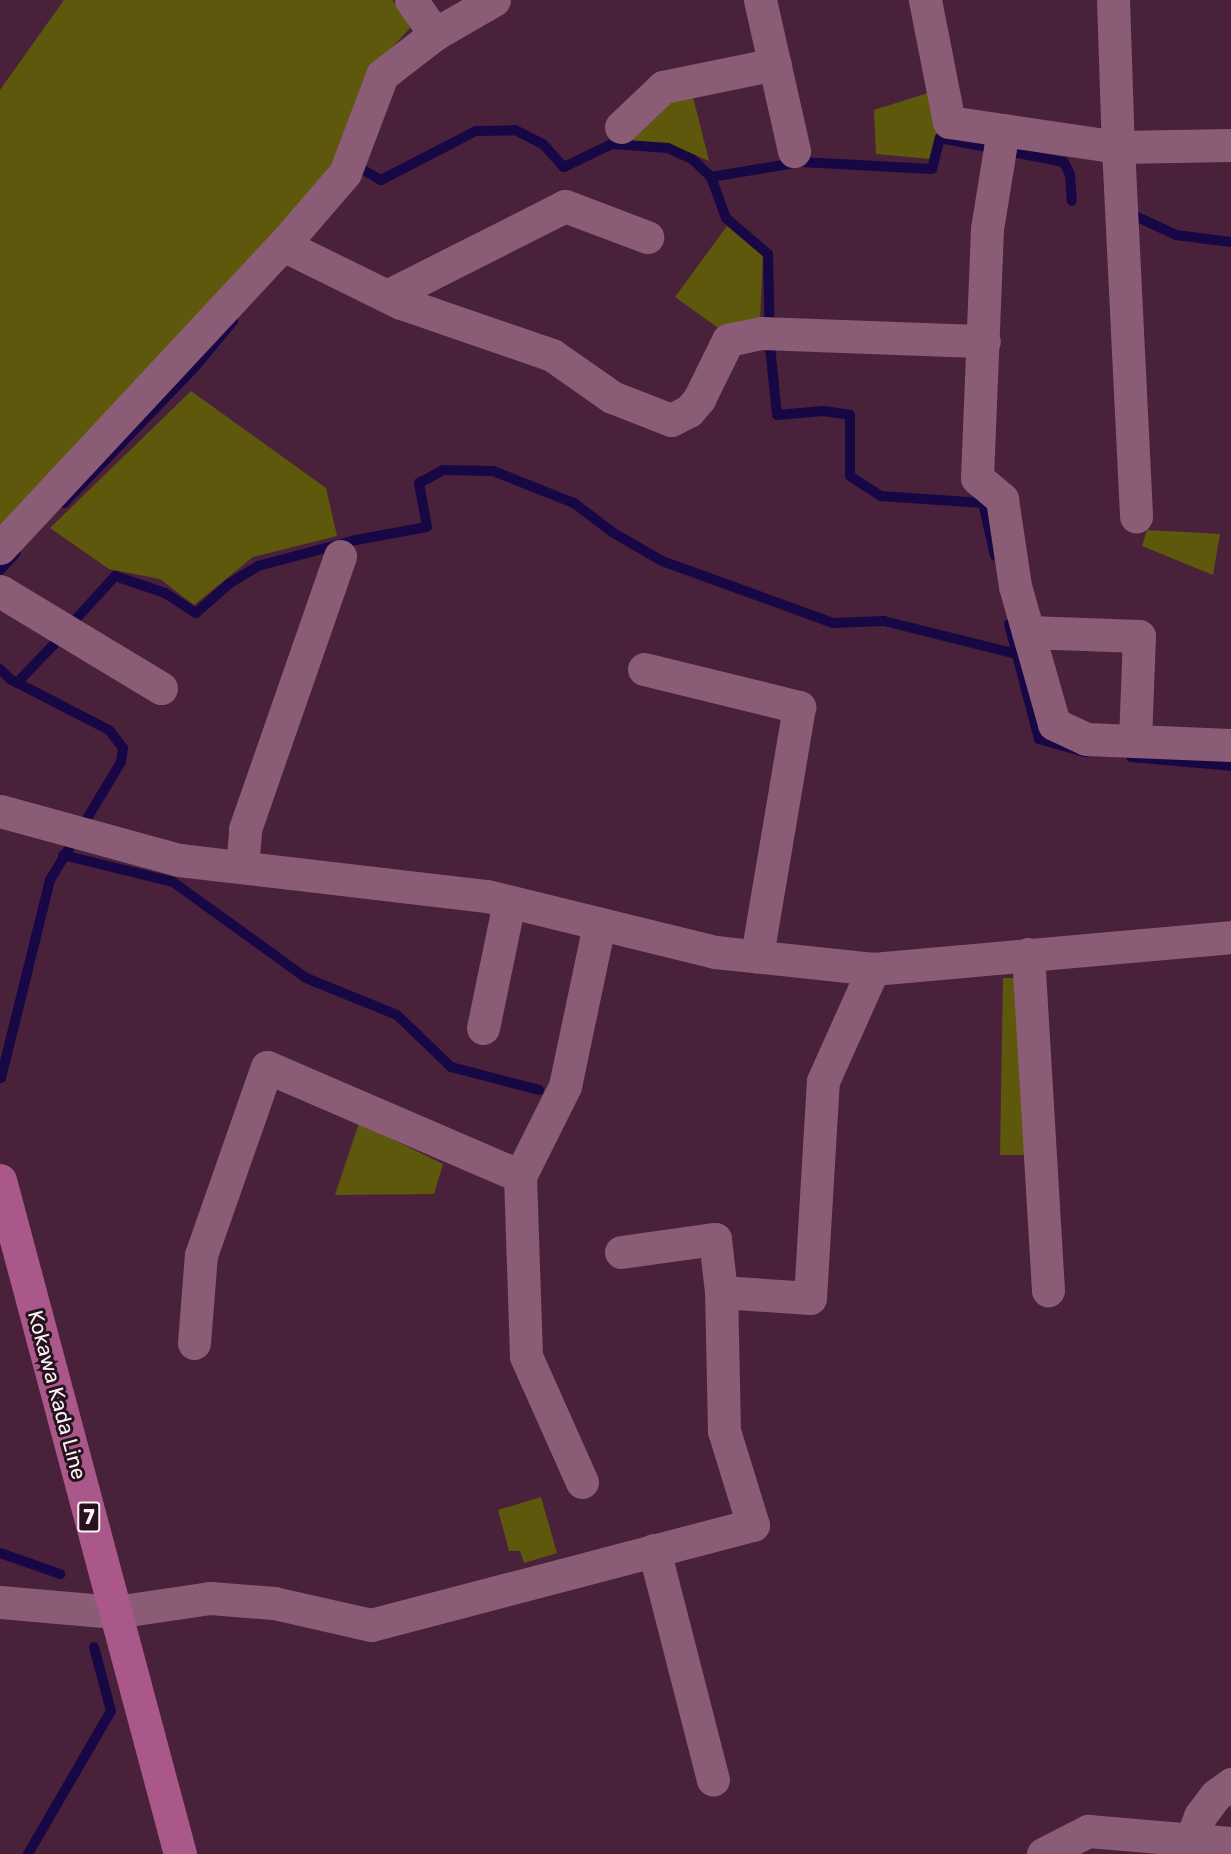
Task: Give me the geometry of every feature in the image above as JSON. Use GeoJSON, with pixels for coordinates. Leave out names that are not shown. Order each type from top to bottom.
{"type":"FeatureCollection","features":[{"type":"Feature","properties":{"kind":"main road","name":"Kokawa Kada Line"},"geometry":{"type":"LineString","coordinates":[[0,1180],[180,1854]]}},
{"type":"Feature","properties":{"kind":"street"},"geometry":{"type":"LineString","coordinates":[[411,0],[435,34]]}},
{"type":"Feature","properties":{"kind":"street"},"geometry":{"type":"LineString","coordinates":[[0,548],[292,250],[345,173],[382,75],[435,34],[494,0]]}},
{"type":"Feature","properties":{"kind":"street"},"geometry":{"type":"LineString","coordinates":[[760,0],[794,151]]}},
{"type":"Feature","properties":{"kind":"street"},"geometry":{"type":"LineString","coordinates":[[925,0],[949,122],[1118,147],[1231,146]]}},
{"type":"Feature","properties":{"kind":"street"},"geometry":{"type":"LineString","coordinates":[[1113,0],[1136,517]]}},
{"type":"Feature","properties":{"kind":"street"},"geometry":{"type":"LineString","coordinates":[[621,127],[663,87],[775,64]]}},
{"type":"Feature","properties":{"kind":"street"},"geometry":{"type":"LineString","coordinates":[[1003,130],[987,229],[977,478],[1002,499],[1015,586],[1054,723],[1086,739],[1231,745]]}},
{"type":"Feature","properties":{"kind":"street"},"geometry":{"type":"LineString","coordinates":[[387,296],[565,206],[647,237]]}},
{"type":"Feature","properties":{"kind":"street"},"geometry":{"type":"LineString","coordinates":[[292,250],[387,296],[552,355],[612,397],[671,420],[689,411],[699,399],[728,340],[770,333],[984,341]]}},
{"type":"Feature","properties":{"kind":"street"},"geometry":{"type":"LineString","coordinates":[[242,867],[245,829],[340,556]]}},
{"type":"Feature","properties":{"kind":"street"},"geometry":{"type":"LineString","coordinates":[[0,591],[161,688]]}},
{"type":"Feature","properties":{"kind":"street"},"geometry":{"type":"LineString","coordinates":[[1028,632],[1139,636],[1135,741]]}},
{"type":"Feature","properties":{"kind":"street"},"geometry":{"type":"LineString","coordinates":[[644,669],[800,707],[757,956]]}},
{"type":"Feature","properties":{"kind":"street"},"geometry":{"type":"LineString","coordinates":[[0,811],[179,860],[509,902],[715,952],[873,969],[1231,937]]}},
{"type":"Feature","properties":{"kind":"street"},"geometry":{"type":"LineString","coordinates":[[483,1028],[509,902]]}},
{"type":"Feature","properties":{"kind":"street"},"geometry":{"type":"LineString","coordinates":[[582,1482],[526,1356],[520,1176],[565,1086],[598,924]]}},
{"type":"Feature","properties":{"kind":"street"},"geometry":{"type":"LineString","coordinates":[[1028,954],[1048,1290]]}},
{"type":"Feature","properties":{"kind":"street"},"geometry":{"type":"LineString","coordinates":[[721,1292],[810,1298],[823,1081],[873,969]]}},
{"type":"Feature","properties":{"kind":"street"},"geometry":{"type":"LineString","coordinates":[[194,1343],[201,1255],[267,1067],[520,1176]]}},
{"type":"Feature","properties":{"kind":"street"},"geometry":{"type":"LineString","coordinates":[[0,1602],[115,1612],[210,1598],[274,1603],[371,1625],[753,1525],[724,1431],[721,1292],[715,1239],[621,1252]]}},
{"type":"Feature","properties":{"kind":"street"},"geometry":{"type":"LineString","coordinates":[[654,1551],[713,1780]]}},
{"type":"Feature","properties":{"kind":"street"},"geometry":{"type":"LineString","coordinates":[[1179,1844],[1200,1816],[1231,1784]]}},
{"type":"Feature","properties":{"kind":"street"},"geometry":{"type":"LineString","coordinates":[[1043,1854],[1088,1831],[1179,1844],[1231,1842]]}},
{"type":"Feature","properties":{"kind":"shaded area"},"geometry":{"type":"Polygon","coordinates":[[[64,0],[392,0],[412,26],[373,68],[337,165],[0,535],[0,90],[64,0]]]}},
{"type":"Feature","properties":{"kind":"shaded area"},"geometry":{"type":"Polygon","coordinates":[[[931,92],[938,128],[930,159],[876,154],[874,110],[931,92]]]}},
{"type":"Feature","properties":{"kind":"shaded area"},"geometry":{"type":"Polygon","coordinates":[[[693,97],[709,161],[669,144],[620,140],[674,101],[693,97]]]}},
{"type":"Feature","properties":{"kind":"shaded area"},"geometry":{"type":"Polygon","coordinates":[[[727,226],[763,256],[760,321],[721,330],[675,297],[727,226]]]}},
{"type":"Feature","properties":{"kind":"shaded area"},"geometry":{"type":"Polygon","coordinates":[[[191,391],[326,488],[337,536],[253,557],[194,605],[160,579],[109,569],[50,528],[191,391]]]}},
{"type":"Feature","properties":{"kind":"shaded area"},"geometry":{"type":"Polygon","coordinates":[[[1147,530],[1220,534],[1213,575],[1142,546],[1147,530]]]}},
{"type":"Feature","properties":{"kind":"shaded area"},"geometry":{"type":"Polygon","coordinates":[[[1003,978],[1014,978],[1026,1155],[1000,1155],[1003,978]]]}},
{"type":"Feature","properties":{"kind":"shaded area"},"geometry":{"type":"Polygon","coordinates":[[[359,1123],[443,1164],[434,1194],[335,1195],[359,1123]]]}},
{"type":"Feature","properties":{"kind":"shaded area"},"geometry":{"type":"Polygon","coordinates":[[[541,1497],[557,1553],[524,1563],[520,1551],[509,1551],[498,1510],[541,1497]]]}},
{"type":"Feature","properties":{"kind":"waterway"},"geometry":{"type":"LineString","coordinates":[[360,168],[381,180],[476,131],[515,130],[543,144],[564,167],[612,144],[668,148],[692,159],[711,177],[726,218],[768,254],[770,346],[777,415],[823,411],[850,415],[850,476],[881,496],[983,503],[995,556]]}},
{"type":"Feature","properties":{"kind":"waterway"},"geometry":{"type":"LineString","coordinates":[[711,177],[801,162],[932,169],[940,138],[1064,162],[1070,175],[1072,201]]}},
{"type":"Feature","properties":{"kind":"waterway"},"geometry":{"type":"LineString","coordinates":[[1131,214],[1176,235],[1231,242]]}},
{"type":"Feature","properties":{"kind":"waterway"},"geometry":{"type":"LineString","coordinates":[[64,503],[194,368],[233,321]]}},
{"type":"Feature","properties":{"kind":"waterway"},"geometry":{"type":"LineString","coordinates":[[76,619],[115,576],[165,593],[196,613],[230,583],[258,566],[356,540],[427,527],[419,483],[443,470],[493,471],[574,503],[612,532],[662,561],[833,623],[884,621],[1016,654]]}},
{"type":"Feature","properties":{"kind":"waterway"},"geometry":{"type":"LineString","coordinates":[[0,570],[16,553]]}},
{"type":"Feature","properties":{"kind":"waterway"},"geometry":{"type":"LineString","coordinates":[[1009,624],[1039,739],[1085,752]]}},
{"type":"Feature","properties":{"kind":"waterway"},"geometry":{"type":"LineString","coordinates":[[17,683],[58,640]]}},
{"type":"Feature","properties":{"kind":"waterway"},"geometry":{"type":"LineString","coordinates":[[0,669],[10,679],[109,730],[123,748],[121,762],[50,880],[1,1078]]}},
{"type":"Feature","properties":{"kind":"waterway"},"geometry":{"type":"LineString","coordinates":[[1131,757],[1231,766]]}},
{"type":"Feature","properties":{"kind":"waterway"},"geometry":{"type":"LineString","coordinates":[[63,855],[173,882],[306,978],[397,1015],[451,1067],[539,1090]]}},
{"type":"Feature","properties":{"kind":"waterway"},"geometry":{"type":"LineString","coordinates":[[0,1553],[60,1574]]}},
{"type":"Feature","properties":{"kind":"waterway"},"geometry":{"type":"LineString","coordinates":[[28,1854],[111,1711],[94,1647]]}}]}
